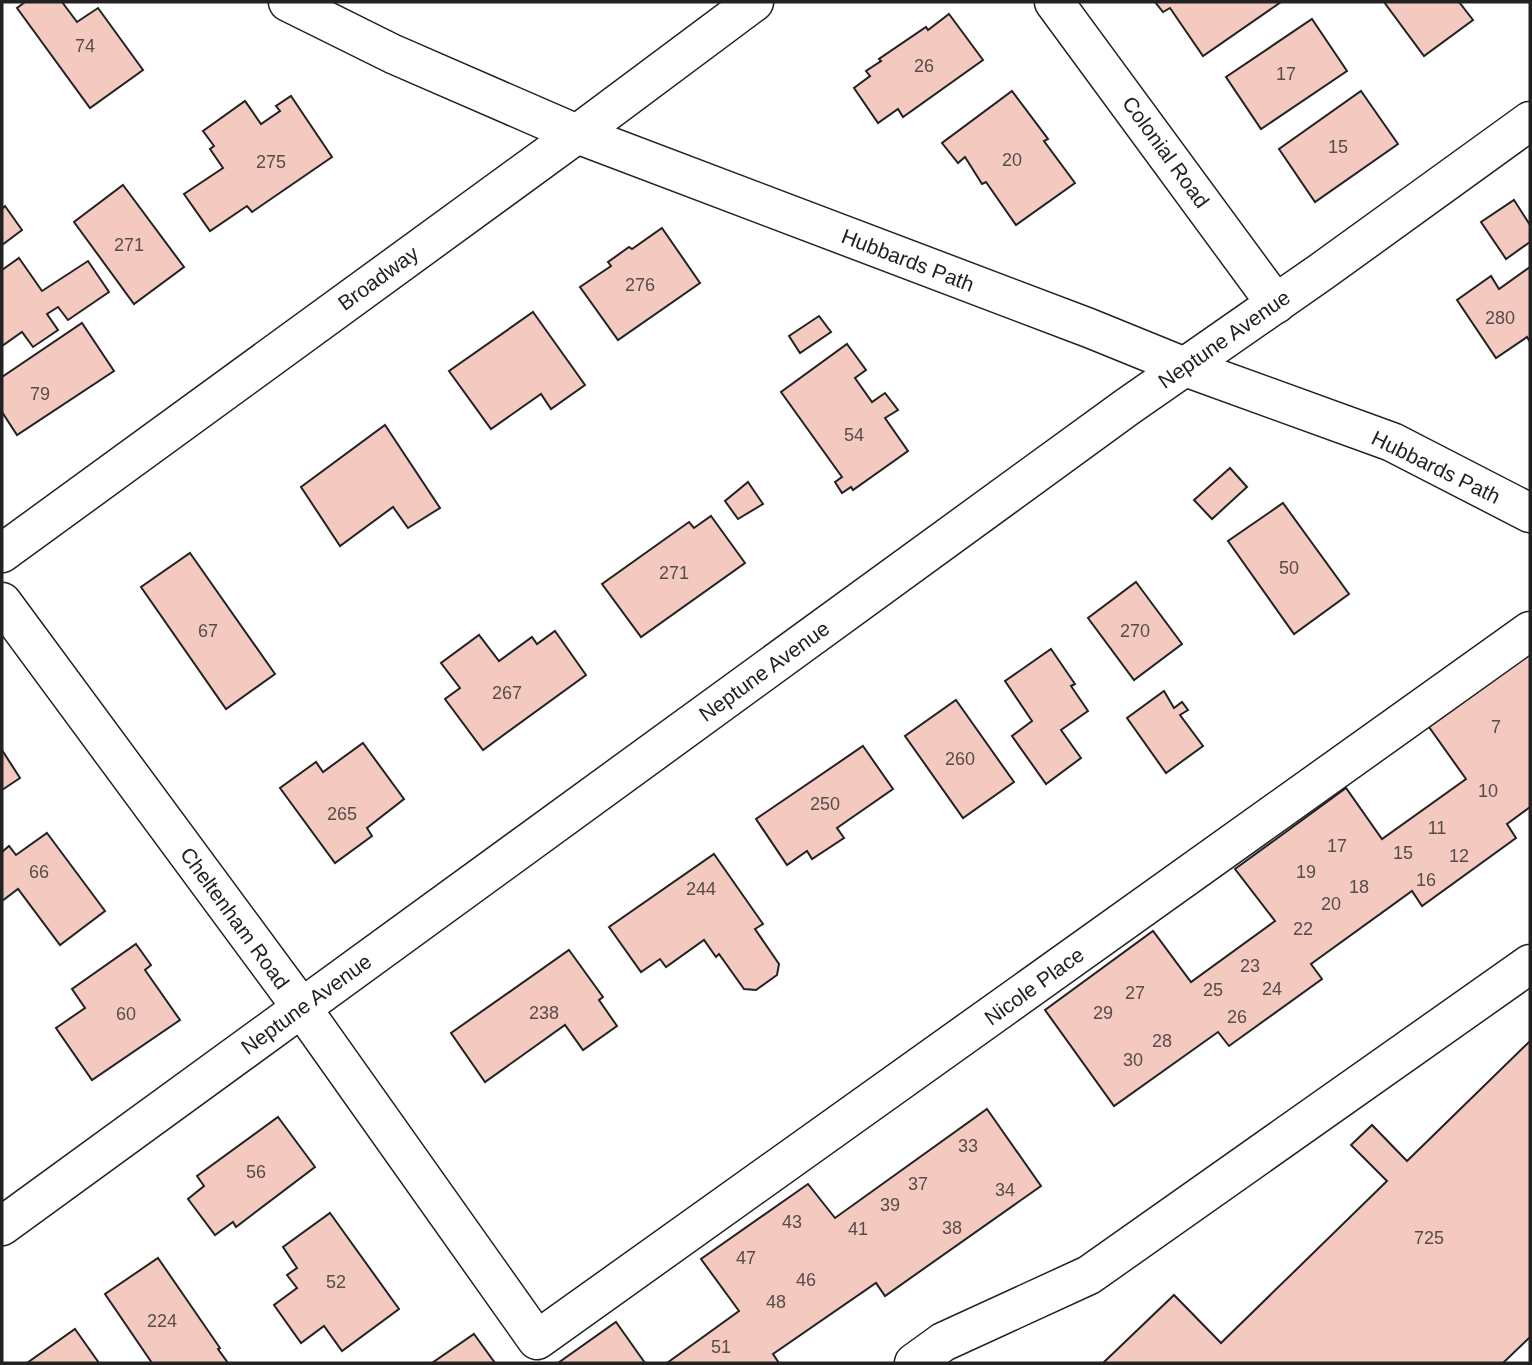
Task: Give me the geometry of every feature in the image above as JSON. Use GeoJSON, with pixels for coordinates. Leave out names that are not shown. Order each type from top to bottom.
{"type":"FeatureCollection","features":[{"type":"Feature","properties":{"kind":"street","name":"Hubbards Path"},"geometry":{"type":"LineString","coordinates":[[288,2],[393,54],[577,134],[1185,367],[1392,442],[1530,513]]}},
{"type":"Feature","properties":{"kind":"street","name":"Broadway"},"geometry":{"type":"LineString","coordinates":[[2,553],[754,2]]}},
{"type":"Feature","properties":{"kind":"street","name":"Colonial Road"},"geometry":{"type":"LineString","coordinates":[[1054,2],[1276,304]]}},
{"type":"Feature","properties":{"kind":"street","name":"Neptune Avenue"},"geometry":{"type":"LineString","coordinates":[[2,1226],[1127,407],[1276,304],[1530,121]]}},
{"type":"Feature","properties":{"kind":"street","name":"Cheltenham Road"},"geometry":{"type":"LineString","coordinates":[[2,602],[301,1007],[537,1340]]}},
{"type":"Feature","properties":{"kind":"street","name":"Nicole Place"},"geometry":{"type":"LineString","coordinates":[[537,1340],[1530,631]]}},
{"type":"Feature","properties":{"kind":"street"},"geometry":{"type":"LineString","coordinates":[[914,1363],[943,1342],[1089,1275],[1530,964]]}},
{"type":"Feature","properties":{"kind":"building"},"geometry":{"type":"Polygon","coordinates":[[[25,2],[62,2],[77,22],[98,8],[143,70],[90,108],[17,8],[25,2]]]}},
{"type":"Feature","properties":{"kind":"building"},"geometry":{"type":"Polygon","coordinates":[[[1155,2],[1281,2],[1203,56],[1170,8],[1163,12],[1155,2]]]}},
{"type":"Feature","properties":{"kind":"building"},"geometry":{"type":"Polygon","coordinates":[[[1384,2],[1459,2],[1473,20],[1424,56],[1384,2]]]}},
{"type":"Feature","properties":{"kind":"building"},"geometry":{"type":"Polygon","coordinates":[[[949,14],[983,60],[903,117],[898,109],[878,123],[854,88],[870,76],[866,71],[881,61],[879,59],[926,27],[928,30],[949,14]]]}},
{"type":"Feature","properties":{"kind":"building"},"geometry":{"type":"Polygon","coordinates":[[[1312,19],[1347,71],[1261,129],[1226,77],[1312,19]]]}},
{"type":"Feature","properties":{"kind":"building"},"geometry":{"type":"Polygon","coordinates":[[[1012,91],[1048,139],[1044,141],[1075,183],[1016,225],[986,182],[982,184],[965,157],[958,163],[942,143],[1012,91]]]}},
{"type":"Feature","properties":{"kind":"building"},"geometry":{"type":"Polygon","coordinates":[[[1361,91],[1398,144],[1315,202],[1279,149],[1361,91]]]}},
{"type":"Feature","properties":{"kind":"building"},"geometry":{"type":"Polygon","coordinates":[[[291,96],[332,157],[252,212],[247,206],[210,231],[184,194],[223,168],[210,149],[214,146],[203,131],[245,101],[261,124],[280,111],[276,106],[291,96]]]}},
{"type":"Feature","properties":{"kind":"building"},"geometry":{"type":"Polygon","coordinates":[[[123,185],[184,267],[134,304],[74,222],[123,185]]]}},
{"type":"Feature","properties":{"kind":"building"},"geometry":{"type":"Polygon","coordinates":[[[1514,200],[1530,225],[1530,242],[1506,259],[1481,222],[1514,200]]]}},
{"type":"Feature","properties":{"kind":"building"},"geometry":{"type":"Polygon","coordinates":[[[5,206],[22,230],[2,245],[2,209],[5,206]]]}},
{"type":"Feature","properties":{"kind":"building"},"geometry":{"type":"Polygon","coordinates":[[[662,228],[700,283],[618,340],[580,287],[611,266],[608,262],[662,228]]]}},
{"type":"Feature","properties":{"kind":"building"},"geometry":{"type":"Polygon","coordinates":[[[19,258],[42,291],[88,261],[109,292],[68,320],[58,307],[47,314],[58,330],[33,347],[22,332],[2,346],[2,270],[19,258]]]}},
{"type":"Feature","properties":{"kind":"building"},"geometry":{"type":"Polygon","coordinates":[[[1530,267],[1530,342],[1527,337],[1496,358],[1457,300],[1491,276],[1499,289],[1530,267]]]}},
{"type":"Feature","properties":{"kind":"building"},"geometry":{"type":"Polygon","coordinates":[[[533,312],[585,385],[551,409],[541,394],[491,429],[449,371],[533,312]]]}},
{"type":"Feature","properties":{"kind":"building"},"geometry":{"type":"Polygon","coordinates":[[[819,316],[831,332],[800,353],[789,336],[819,316]]]}},
{"type":"Feature","properties":{"kind":"building"},"geometry":{"type":"Polygon","coordinates":[[[82,323],[114,371],[17,435],[2,412],[2,377],[82,323]]]}},
{"type":"Feature","properties":{"kind":"building"},"geometry":{"type":"Polygon","coordinates":[[[847,344],[866,370],[855,378],[872,402],[885,393],[898,410],[885,418],[908,451],[853,490],[851,487],[842,493],[835,482],[842,477],[781,392],[847,344]]]}},
{"type":"Feature","properties":{"kind":"building"},"geometry":{"type":"Polygon","coordinates":[[[385,425],[440,508],[408,528],[393,507],[340,546],[301,487],[385,425]]]}},
{"type":"Feature","properties":{"kind":"building"},"geometry":{"type":"Polygon","coordinates":[[[1230,468],[1247,487],[1212,519],[1194,500],[1230,468]]]}},
{"type":"Feature","properties":{"kind":"building"},"geometry":{"type":"Polygon","coordinates":[[[748,482],[763,504],[738,519],[725,501],[748,482]]]}},
{"type":"Feature","properties":{"kind":"building"},"geometry":{"type":"Polygon","coordinates":[[[1283,503],[1349,594],[1294,634],[1228,541],[1283,503]]]}},
{"type":"Feature","properties":{"kind":"building"},"geometry":{"type":"Polygon","coordinates":[[[711,516],[745,563],[641,637],[602,584],[689,522],[694,528],[711,516]]]}},
{"type":"Feature","properties":{"kind":"building"},"geometry":{"type":"Polygon","coordinates":[[[190,553],[275,674],[226,709],[141,587],[190,553]]]}},
{"type":"Feature","properties":{"kind":"building"},"geometry":{"type":"Polygon","coordinates":[[[1136,582],[1182,644],[1134,680],[1088,618],[1136,582]]]}},
{"type":"Feature","properties":{"kind":"building"},"geometry":{"type":"Polygon","coordinates":[[[555,631],[586,675],[483,750],[445,699],[460,688],[441,663],[479,635],[499,661],[532,637],[537,644],[555,631]]]}},
{"type":"Feature","properties":{"kind":"building"},"geometry":{"type":"Polygon","coordinates":[[[1051,649],[1075,684],[1071,686],[1088,711],[1061,730],[1081,758],[1046,784],[1012,736],[1032,721],[1005,681],[1051,649]]]}},
{"type":"Feature","properties":{"kind":"building"},"geometry":{"type":"Polygon","coordinates":[[[1530,654],[1530,807],[1507,824],[1516,838],[1422,906],[1412,891],[1311,964],[1322,979],[1229,1046],[1218,1032],[1114,1106],[1045,1010],[1153,931],[1191,982],[1275,921],[1235,869],[1346,788],[1382,839],[1466,779],[1429,727],[1530,654]]]}},
{"type":"Feature","properties":{"kind":"building"},"geometry":{"type":"Polygon","coordinates":[[[1164,691],[1174,708],[1182,702],[1188,710],[1180,715],[1203,746],[1166,773],[1127,718],[1164,691]]]}},
{"type":"Feature","properties":{"kind":"building"},"geometry":{"type":"Polygon","coordinates":[[[956,700],[1014,782],[963,818],[905,736],[956,700]]]}},
{"type":"Feature","properties":{"kind":"building"},"geometry":{"type":"Polygon","coordinates":[[[363,743],[404,799],[367,828],[372,836],[335,863],[280,788],[316,762],[323,772],[363,743]]]}},
{"type":"Feature","properties":{"kind":"building"},"geometry":{"type":"Polygon","coordinates":[[[863,746],[893,789],[837,828],[844,838],[812,859],[807,851],[787,865],[756,819],[863,746]]]}},
{"type":"Feature","properties":{"kind":"building"},"geometry":{"type":"Polygon","coordinates":[[[2,750],[20,778],[2,790],[2,750]]]}},
{"type":"Feature","properties":{"kind":"building"},"geometry":{"type":"Polygon","coordinates":[[[47,833],[105,911],[60,945],[18,889],[2,901],[2,852],[9,846],[16,855],[47,833]]]}},
{"type":"Feature","properties":{"kind":"building"},"geometry":{"type":"Polygon","coordinates":[[[714,854],[763,924],[755,929],[779,964],[777,975],[756,990],[744,989],[719,954],[716,957],[704,940],[666,967],[660,959],[641,972],[609,927],[714,854]]]}},
{"type":"Feature","properties":{"kind":"building"},"geometry":{"type":"Polygon","coordinates":[[[136,944],[151,965],[145,970],[180,1020],[92,1080],[56,1028],[85,1008],[72,989],[136,944]]]}},
{"type":"Feature","properties":{"kind":"building"},"geometry":{"type":"Polygon","coordinates":[[[569,950],[603,997],[599,1000],[617,1026],[583,1050],[565,1025],[485,1082],[451,1033],[569,950]]]}},
{"type":"Feature","properties":{"kind":"building"},"geometry":{"type":"Polygon","coordinates":[[[1530,1041],[1530,1337],[1503,1363],[1103,1363],[1174,1295],[1221,1343],[1387,1181],[1351,1145],[1372,1125],[1407,1161],[1530,1041]]]}},
{"type":"Feature","properties":{"kind":"building"},"geometry":{"type":"Polygon","coordinates":[[[987,1109],[1041,1186],[885,1296],[876,1283],[773,1354],[779,1363],[667,1363],[739,1311],[701,1259],[808,1184],[835,1218],[987,1109]]]}},
{"type":"Feature","properties":{"kind":"building"},"geometry":{"type":"Polygon","coordinates":[[[278,1117],[315,1167],[236,1227],[233,1222],[215,1235],[188,1199],[204,1186],[197,1176],[278,1117]]]}},
{"type":"Feature","properties":{"kind":"building"},"geometry":{"type":"Polygon","coordinates":[[[330,1213],[399,1309],[342,1351],[324,1326],[301,1343],[274,1305],[297,1288],[287,1275],[297,1268],[283,1247],[330,1213]]]}},
{"type":"Feature","properties":{"kind":"building"},"geometry":{"type":"Polygon","coordinates":[[[158,1258],[228,1363],[152,1363],[105,1294],[158,1258]]]}},
{"type":"Feature","properties":{"kind":"building"},"geometry":{"type":"Polygon","coordinates":[[[616,1322],[645,1363],[558,1363],[616,1322]]]}},
{"type":"Feature","properties":{"kind":"building"},"geometry":{"type":"Polygon","coordinates":[[[75,1329],[99,1363],[27,1363],[75,1329]]]}},
{"type":"Feature","properties":{"kind":"building"},"geometry":{"type":"Polygon","coordinates":[[[474,1334],[495,1363],[432,1363],[474,1334]]]}}]}
